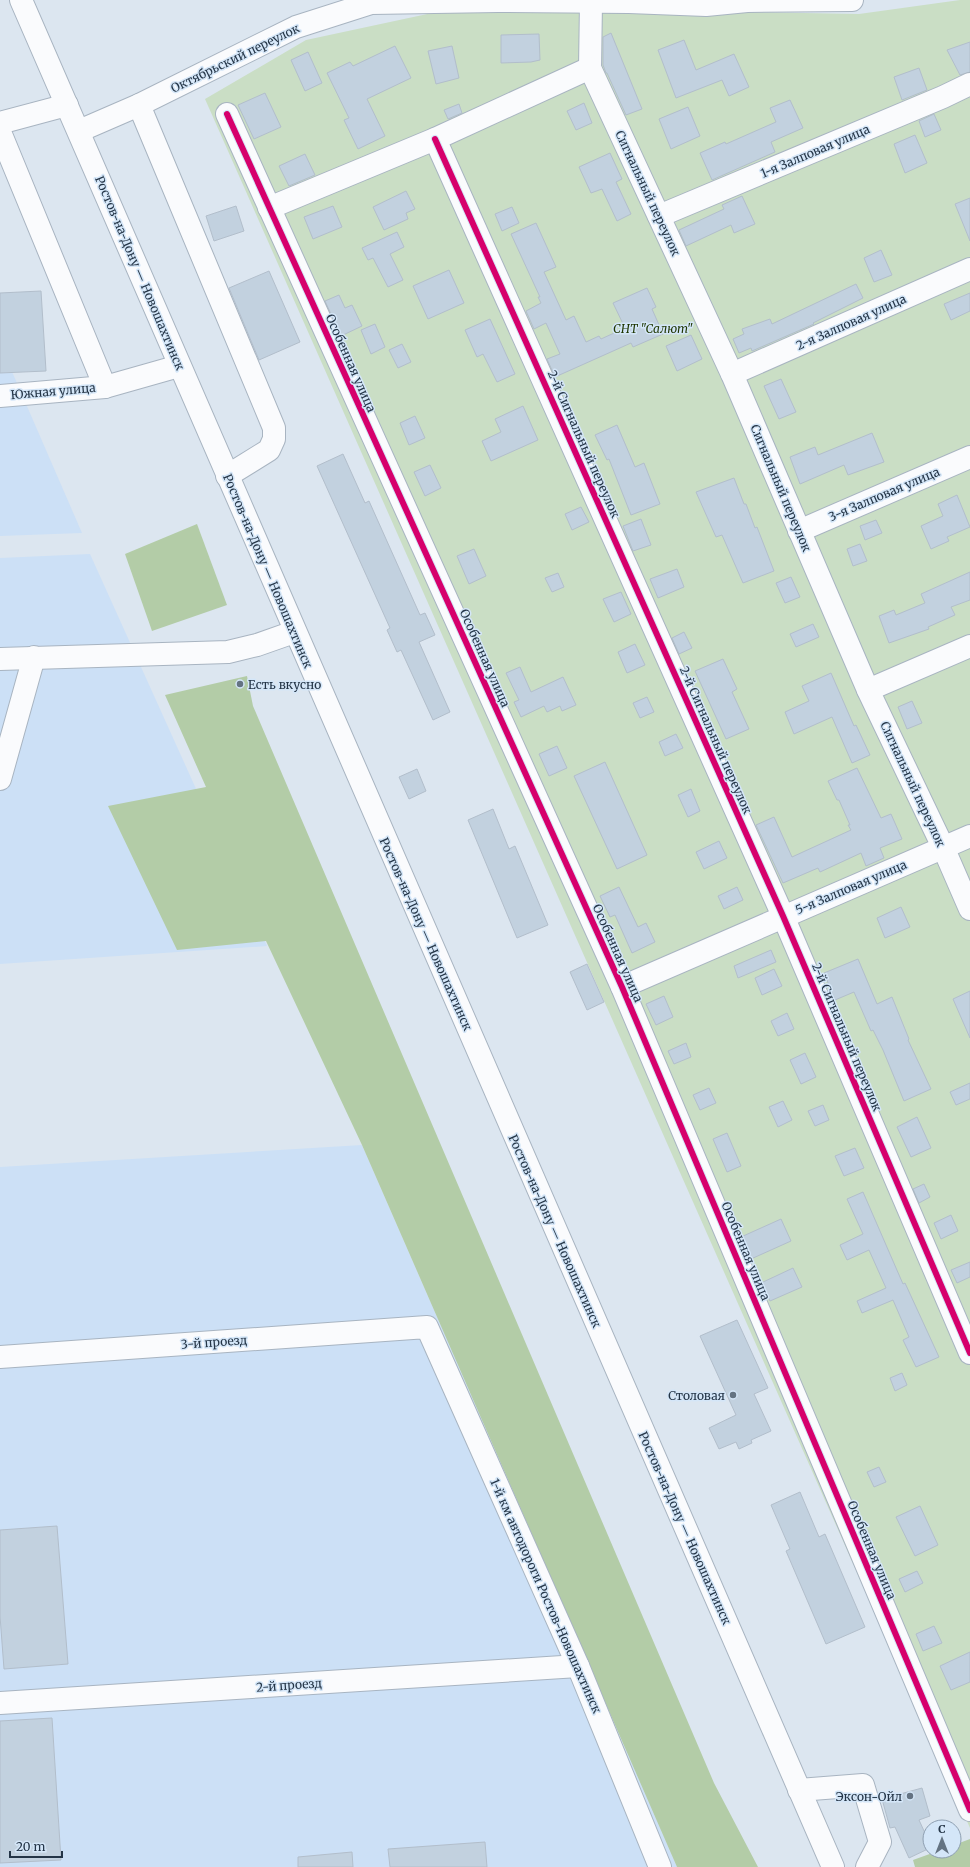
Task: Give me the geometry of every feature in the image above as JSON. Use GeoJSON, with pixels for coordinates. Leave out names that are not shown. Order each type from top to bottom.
{"type":"FeatureCollection","features":[{"type":"Feature","properties":{"kind":"street","name":"Ростов-на-Дону — Новошахтинск"},"geometry":{"type":"LineString","coordinates":[[20,0],[79,131],[294,632],[833,1867]]}},
{"type":"Feature","properties":{"kind":"street","name":"Октябрьский переулок"},"geometry":{"type":"LineString","coordinates":[[79,131],[139,105],[296,27],[371,3],[498,1],[747,2],[852,0]]}},
{"type":"Feature","properties":{"kind":"street"},"geometry":{"type":"LineString","coordinates":[[269,208],[435,139],[590,68],[591,2]]}},
{"type":"Feature","properties":{"kind":"street","name":"Сигнальный переулок"},"geometry":{"type":"LineString","coordinates":[[590,68],[732,374],[868,690],[944,847],[970,909]]}},
{"type":"Feature","properties":{"kind":"street","name":"1-я Залповая улица"},"geometry":{"type":"LineString","coordinates":[[659,216],[943,97],[970,84]]}},
{"type":"Feature","properties":{"kind":"street"},"geometry":{"type":"LineString","coordinates":[[0,123],[67,105]]}},
{"type":"Feature","properties":{"kind":"street"},"geometry":{"type":"LineString","coordinates":[[139,105],[274,428],[274,439],[269,450],[227,476]]}},
{"type":"Feature","properties":{"kind":"street","name":"Особенная улица"},"geometry":{"type":"LineString","coordinates":[[227,114],[622,987],[970,1810]]}},
{"type":"Feature","properties":{"kind":"street"},"geometry":{"type":"LineString","coordinates":[[0,132],[105,387]]}},
{"type":"Feature","properties":{"kind":"street","name":"2-й Сигнальный переулок"},"geometry":{"type":"LineString","coordinates":[[435,139],[783,916],[970,1353]]}},
{"type":"Feature","properties":{"kind":"street","name":"2-я Залповая улица"},"geometry":{"type":"LineString","coordinates":[[732,374],[970,270]]}},
{"type":"Feature","properties":{"kind":"street","name":"Южная улица"},"geometry":{"type":"LineString","coordinates":[[0,396],[105,387],[179,366]]}},
{"type":"Feature","properties":{"kind":"street","name":"3-я Залповая улица"},"geometry":{"type":"LineString","coordinates":[[799,530],[970,457]]}},
{"type":"Feature","properties":{"kind":"street"},"geometry":{"type":"LineString","coordinates":[[0,659],[228,652],[257,645],[294,632]]}},
{"type":"Feature","properties":{"kind":"street"},"geometry":{"type":"LineString","coordinates":[[868,690],[970,646]]}},
{"type":"Feature","properties":{"kind":"street"},"geometry":{"type":"LineString","coordinates":[[0,779],[34,657]]}},
{"type":"Feature","properties":{"kind":"street","name":"5-я Залповая улица"},"geometry":{"type":"LineString","coordinates":[[622,987],[970,836]]}},
{"type":"Feature","properties":{"kind":"street","name":"3-й проезд"},"geometry":{"type":"LineString","coordinates":[[0,1357],[428,1328]]}},
{"type":"Feature","properties":{"kind":"street","name":"1-й км автодороги Ростов-Новошахтинск"},"geometry":{"type":"LineString","coordinates":[[428,1328],[578,1666],[660,1867]]}},
{"type":"Feature","properties":{"kind":"street","name":"2-й проезд"},"geometry":{"type":"LineString","coordinates":[[0,1703],[578,1666]]}},
{"type":"Feature","properties":{"kind":"street"},"geometry":{"type":"LineString","coordinates":[[799,1790],[863,1785],[880,1842],[867,1867]]}},
{"type":"Feature","properties":{"kind":"shaded area"},"geometry":{"type":"Polygon","coordinates":[[[0,344],[82,533],[0,536],[0,344]]]}},
{"type":"Feature","properties":{"kind":"shaded area"},"geometry":{"type":"Polygon","coordinates":[[[90,554],[267,946],[0,964],[0,558],[90,554]]]}},
{"type":"Feature","properties":{"kind":"shaded area"},"geometry":{"type":"Polygon","coordinates":[[[362,1145],[677,1867],[0,1867],[0,1167],[362,1145]]]}},
{"type":"Feature","properties":{"kind":"green space","name":"СНТ \"Салют\""},"geometry":{"type":"Polygon","coordinates":[[[960,0],[970,0],[970,1828],[205,99],[306,40],[446,10],[600,9],[859,14],[960,0]]]}},
{"type":"Feature","properties":{"kind":"green space"},"geometry":{"type":"Polygon","coordinates":[[[197,524],[227,605],[152,631],[125,554],[197,524]]]}},
{"type":"Feature","properties":{"kind":"green space"},"geometry":{"type":"Polygon","coordinates":[[[247,676],[253,706],[714,1783],[758,1867],[677,1867],[362,1145],[266,941],[177,950],[108,806],[206,787],[165,695],[247,676]]]}},
{"type":"Feature","properties":{"kind":"green space"},"geometry":{"type":"Polygon","coordinates":[[[970,1839],[970,1867],[915,1867],[913,1860],[922,1857],[922,1859],[962,1859],[962,1842],[970,1839]]]}},
{"type":"Feature","properties":{"kind":"building"},"geometry":{"type":"Polygon","coordinates":[[[611,33],[642,109],[626,115],[603,65],[603,37],[611,33]]]}},
{"type":"Feature","properties":{"kind":"building"},"geometry":{"type":"Polygon","coordinates":[[[539,34],[540,60],[531,62],[501,63],[501,35],[539,34]]]}},
{"type":"Feature","properties":{"kind":"building"},"geometry":{"type":"Polygon","coordinates":[[[684,40],[696,70],[734,54],[749,87],[729,96],[722,80],[676,98],[658,50],[684,40]]]}},
{"type":"Feature","properties":{"kind":"building"},"geometry":{"type":"Polygon","coordinates":[[[970,42],[970,72],[960,75],[947,50],[970,42]]]}},
{"type":"Feature","properties":{"kind":"building"},"geometry":{"type":"Polygon","coordinates":[[[395,46],[411,78],[367,99],[385,136],[358,149],[344,120],[349,118],[327,73],[350,62],[353,66],[395,46]]]}},
{"type":"Feature","properties":{"kind":"building"},"geometry":{"type":"Polygon","coordinates":[[[452,46],[459,78],[436,84],[428,51],[452,46]]]}},
{"type":"Feature","properties":{"kind":"building"},"geometry":{"type":"Polygon","coordinates":[[[308,52],[322,83],[305,91],[291,60],[308,52]]]}},
{"type":"Feature","properties":{"kind":"building"},"geometry":{"type":"Polygon","coordinates":[[[919,68],[927,90],[902,100],[894,77],[919,68]]]}},
{"type":"Feature","properties":{"kind":"building"},"geometry":{"type":"Polygon","coordinates":[[[265,93],[281,127],[254,139],[238,105],[265,93]]]}},
{"type":"Feature","properties":{"kind":"building"},"geometry":{"type":"Polygon","coordinates":[[[790,100],[803,128],[771,142],[775,152],[712,180],[700,153],[725,142],[726,144],[776,122],[770,108],[790,100]]]}},
{"type":"Feature","properties":{"kind":"building"},"geometry":{"type":"Polygon","coordinates":[[[584,103],[592,123],[576,130],[567,111],[584,103]]]}},
{"type":"Feature","properties":{"kind":"building"},"geometry":{"type":"Polygon","coordinates":[[[459,104],[462,113],[448,119],[444,110],[459,104]]]}},
{"type":"Feature","properties":{"kind":"building"},"geometry":{"type":"Polygon","coordinates":[[[688,107],[700,136],[671,149],[659,119],[688,107]]]}},
{"type":"Feature","properties":{"kind":"building"},"geometry":{"type":"Polygon","coordinates":[[[934,114],[941,130],[925,137],[919,121],[934,114]]]}},
{"type":"Feature","properties":{"kind":"building"},"geometry":{"type":"Polygon","coordinates":[[[915,135],[927,163],[905,173],[894,144],[915,135]]]}},
{"type":"Feature","properties":{"kind":"building"},"geometry":{"type":"Polygon","coordinates":[[[610,153],[622,179],[616,182],[631,214],[617,221],[602,189],[591,193],[579,167],[610,153]]]}},
{"type":"Feature","properties":{"kind":"building"},"geometry":{"type":"Polygon","coordinates":[[[305,154],[315,175],[289,186],[279,166],[305,154]]]}},
{"type":"Feature","properties":{"kind":"building"},"geometry":{"type":"Polygon","coordinates":[[[406,191],[415,209],[406,213],[408,219],[384,230],[373,207],[406,191]]]}},
{"type":"Feature","properties":{"kind":"building"},"geometry":{"type":"Polygon","coordinates":[[[742,196],[755,224],[734,233],[731,225],[686,246],[679,230],[724,209],[722,205],[742,196]]]}},
{"type":"Feature","properties":{"kind":"building"},"geometry":{"type":"Polygon","coordinates":[[[970,198],[970,241],[955,204],[970,198]]]}},
{"type":"Feature","properties":{"kind":"building"},"geometry":{"type":"Polygon","coordinates":[[[236,206],[244,231],[214,241],[206,216],[236,206]]]}},
{"type":"Feature","properties":{"kind":"building"},"geometry":{"type":"Polygon","coordinates":[[[333,206],[342,227],[313,239],[304,217],[333,206]]]}},
{"type":"Feature","properties":{"kind":"building"},"geometry":{"type":"Polygon","coordinates":[[[512,207],[519,223],[502,231],[495,214],[512,207]]]}},
{"type":"Feature","properties":{"kind":"building"},"geometry":{"type":"Polygon","coordinates":[[[536,223],[556,267],[544,272],[566,320],[574,316],[586,342],[599,336],[601,339],[625,328],[613,303],[647,288],[656,307],[652,309],[663,334],[633,347],[631,343],[555,377],[547,359],[560,354],[546,323],[534,329],[526,311],[541,303],[538,297],[540,297],[511,234],[536,223]]]}},
{"type":"Feature","properties":{"kind":"building"},"geometry":{"type":"Polygon","coordinates":[[[397,232],[404,247],[390,254],[403,280],[388,287],[373,258],[368,260],[362,248],[397,232]]]}},
{"type":"Feature","properties":{"kind":"building"},"geometry":{"type":"Polygon","coordinates":[[[881,250],[892,275],[874,282],[864,258],[881,250]]]}},
{"type":"Feature","properties":{"kind":"building"},"geometry":{"type":"Polygon","coordinates":[[[449,270],[464,303],[428,319],[413,286],[449,270]]]}},
{"type":"Feature","properties":{"kind":"building"},"geometry":{"type":"Polygon","coordinates":[[[269,271],[300,342],[259,360],[229,288],[269,271]]]}},
{"type":"Feature","properties":{"kind":"building"},"geometry":{"type":"Polygon","coordinates":[[[856,284],[863,298],[813,323],[814,324],[752,351],[751,348],[739,353],[733,339],[744,334],[742,329],[770,319],[772,324],[856,284]]]}},
{"type":"Feature","properties":{"kind":"building"},"geometry":{"type":"Polygon","coordinates":[[[41,291],[46,371],[0,373],[0,293],[41,291]]]}},
{"type":"Feature","properties":{"kind":"building"},"geometry":{"type":"Polygon","coordinates":[[[970,293],[970,311],[951,320],[944,304],[970,293]]]}},
{"type":"Feature","properties":{"kind":"building"},"geometry":{"type":"Polygon","coordinates":[[[339,295],[345,308],[352,305],[362,326],[341,336],[325,301],[339,295]]]}},
{"type":"Feature","properties":{"kind":"building"},"geometry":{"type":"Polygon","coordinates":[[[490,319],[515,374],[497,382],[483,354],[477,357],[465,330],[490,319]]]}},
{"type":"Feature","properties":{"kind":"building"},"geometry":{"type":"Polygon","coordinates":[[[375,324],[385,347],[371,354],[361,330],[375,324]]]}},
{"type":"Feature","properties":{"kind":"building"},"geometry":{"type":"Polygon","coordinates":[[[691,335],[702,359],[677,371],[666,346],[691,335]]]}},
{"type":"Feature","properties":{"kind":"building"},"geometry":{"type":"Polygon","coordinates":[[[402,344],[411,362],[398,368],[389,350],[402,344]]]}},
{"type":"Feature","properties":{"kind":"building"},"geometry":{"type":"Polygon","coordinates":[[[781,379],[796,412],[779,419],[764,386],[781,379]]]}},
{"type":"Feature","properties":{"kind":"building"},"geometry":{"type":"Polygon","coordinates":[[[523,406],[538,440],[491,461],[482,441],[501,432],[495,419],[523,406]]]}},
{"type":"Feature","properties":{"kind":"building"},"geometry":{"type":"Polygon","coordinates":[[[415,416],[425,438],[409,445],[400,423],[415,416]]]}},
{"type":"Feature","properties":{"kind":"building"},"geometry":{"type":"Polygon","coordinates":[[[617,425],[635,467],[644,463],[660,504],[631,515],[609,459],[607,460],[595,435],[617,425]]]}},
{"type":"Feature","properties":{"kind":"building"},"geometry":{"type":"Polygon","coordinates":[[[872,433],[884,462],[848,475],[844,465],[800,484],[790,457],[815,447],[818,455],[872,433]]]}},
{"type":"Feature","properties":{"kind":"building"},"geometry":{"type":"Polygon","coordinates":[[[343,454],[365,503],[369,501],[420,615],[425,613],[435,635],[419,642],[450,712],[433,720],[401,650],[397,652],[387,630],[390,628],[317,466],[343,454]]]}},
{"type":"Feature","properties":{"kind":"building"},"geometry":{"type":"Polygon","coordinates":[[[430,465],[441,488],[425,496],[414,472],[430,465]]]}},
{"type":"Feature","properties":{"kind":"building"},"geometry":{"type":"Polygon","coordinates":[[[734,478],[755,528],[757,527],[774,571],[743,583],[722,535],[716,537],[696,492],[734,478]]]}},
{"type":"Feature","properties":{"kind":"building"},"geometry":{"type":"Polygon","coordinates":[[[957,495],[970,527],[947,537],[949,541],[931,549],[921,526],[943,516],[938,504],[957,495]]]}},
{"type":"Feature","properties":{"kind":"building"},"geometry":{"type":"Polygon","coordinates":[[[581,507],[589,522],[572,530],[565,514],[581,507]]]}},
{"type":"Feature","properties":{"kind":"building"},"geometry":{"type":"Polygon","coordinates":[[[641,519],[651,545],[633,551],[623,526],[641,519]]]}},
{"type":"Feature","properties":{"kind":"building"},"geometry":{"type":"Polygon","coordinates":[[[876,520],[882,533],[865,540],[860,526],[876,520]]]}},
{"type":"Feature","properties":{"kind":"building"},"geometry":{"type":"Polygon","coordinates":[[[860,544],[867,561],[853,566],[847,549],[860,544]]]}},
{"type":"Feature","properties":{"kind":"building"},"geometry":{"type":"Polygon","coordinates":[[[474,549],[486,576],[469,584],[457,556],[474,549]]]}},
{"type":"Feature","properties":{"kind":"building"},"geometry":{"type":"Polygon","coordinates":[[[677,569],[684,587],[658,598],[650,579],[677,569]]]}},
{"type":"Feature","properties":{"kind":"building"},"geometry":{"type":"Polygon","coordinates":[[[970,572],[970,600],[951,607],[955,615],[928,627],[929,629],[889,643],[879,616],[894,610],[896,615],[925,603],[921,594],[970,572]]]}},
{"type":"Feature","properties":{"kind":"building"},"geometry":{"type":"Polygon","coordinates":[[[558,573],[564,587],[552,592],[545,578],[558,573]]]}},
{"type":"Feature","properties":{"kind":"building"},"geometry":{"type":"Polygon","coordinates":[[[791,577],[800,597],[785,603],[776,583],[791,577]]]}},
{"type":"Feature","properties":{"kind":"building"},"geometry":{"type":"Polygon","coordinates":[[[621,592],[631,614],[614,622],[603,599],[621,592]]]}},
{"type":"Feature","properties":{"kind":"building"},"geometry":{"type":"Polygon","coordinates":[[[813,624],[819,637],[796,647],[790,634],[813,624]]]}},
{"type":"Feature","properties":{"kind":"building"},"geometry":{"type":"Polygon","coordinates":[[[684,632],[692,648],[679,654],[672,638],[684,632]]]}},
{"type":"Feature","properties":{"kind":"building"},"geometry":{"type":"Polygon","coordinates":[[[635,644],[645,665],[627,673],[618,652],[635,644]]]}},
{"type":"Feature","properties":{"kind":"building"},"geometry":{"type":"Polygon","coordinates":[[[723,659],[737,689],[732,692],[749,729],[726,739],[695,671],[723,659]]]}},
{"type":"Feature","properties":{"kind":"building"},"geometry":{"type":"Polygon","coordinates":[[[520,667],[531,692],[563,677],[576,705],[562,711],[560,706],[547,712],[544,706],[521,717],[514,702],[519,700],[506,673],[520,667]]]}},
{"type":"Feature","properties":{"kind":"building"},"geometry":{"type":"Polygon","coordinates":[[[831,673],[854,726],[856,725],[870,755],[852,763],[832,717],[794,734],[785,712],[809,701],[802,686],[831,673]]]}},
{"type":"Feature","properties":{"kind":"building"},"geometry":{"type":"Polygon","coordinates":[[[647,697],[654,712],[640,718],[633,703],[647,697]]]}},
{"type":"Feature","properties":{"kind":"building"},"geometry":{"type":"Polygon","coordinates":[[[912,701],[922,723],[907,729],[898,707],[912,701]]]}},
{"type":"Feature","properties":{"kind":"building"},"geometry":{"type":"Polygon","coordinates":[[[676,734],[683,748],[665,756],[659,742],[676,734]]]}},
{"type":"Feature","properties":{"kind":"building"},"geometry":{"type":"Polygon","coordinates":[[[557,746],[567,768],[549,776],[539,754],[557,746]]]}},
{"type":"Feature","properties":{"kind":"building"},"geometry":{"type":"Polygon","coordinates":[[[605,762],[647,855],[617,869],[574,776],[605,762]]]}},
{"type":"Feature","properties":{"kind":"building"},"geometry":{"type":"Polygon","coordinates":[[[857,768],[881,818],[891,814],[902,839],[880,848],[884,858],[866,866],[861,853],[820,872],[818,868],[783,883],[756,825],[774,817],[792,857],[851,830],[839,800],[837,800],[828,781],[857,768]]]}},
{"type":"Feature","properties":{"kind":"building"},"geometry":{"type":"Polygon","coordinates":[[[417,769],[426,791],[409,799],[399,777],[417,769]]]}},
{"type":"Feature","properties":{"kind":"building"},"geometry":{"type":"Polygon","coordinates":[[[691,789],[700,811],[688,817],[678,795],[691,789]]]}},
{"type":"Feature","properties":{"kind":"building"},"geometry":{"type":"Polygon","coordinates":[[[493,809],[509,849],[515,846],[548,925],[517,938],[468,820],[493,809]]]}},
{"type":"Feature","properties":{"kind":"building"},"geometry":{"type":"Polygon","coordinates":[[[719,841],[727,858],[704,869],[696,852],[719,841]]]}},
{"type":"Feature","properties":{"kind":"building"},"geometry":{"type":"Polygon","coordinates":[[[619,887],[638,927],[646,923],[655,942],[632,953],[615,915],[610,917],[600,896],[619,887]]]}},
{"type":"Feature","properties":{"kind":"building"},"geometry":{"type":"Polygon","coordinates":[[[737,887],[743,900],[724,909],[718,896],[737,887]]]}},
{"type":"Feature","properties":{"kind":"building"},"geometry":{"type":"Polygon","coordinates":[[[901,907],[910,927],[885,938],[877,918],[901,907]]]}},
{"type":"Feature","properties":{"kind":"building"},"geometry":{"type":"Polygon","coordinates":[[[771,950],[776,962],[738,978],[734,966],[771,950]]]}},
{"type":"Feature","properties":{"kind":"building"},"geometry":{"type":"Polygon","coordinates":[[[858,959],[877,1004],[892,997],[909,1039],[908,1040],[931,1089],[904,1101],[883,1050],[873,1030],[871,1031],[854,992],[835,1000],[824,973],[858,959]]]}},
{"type":"Feature","properties":{"kind":"building"},"geometry":{"type":"Polygon","coordinates":[[[587,964],[604,1002],[587,1010],[570,972],[587,964]]]}},
{"type":"Feature","properties":{"kind":"building"},"geometry":{"type":"Polygon","coordinates":[[[774,969],[782,986],[762,995],[755,978],[774,969]]]}},
{"type":"Feature","properties":{"kind":"building"},"geometry":{"type":"Polygon","coordinates":[[[970,991],[970,1038],[953,999],[970,991]]]}},
{"type":"Feature","properties":{"kind":"building"},"geometry":{"type":"Polygon","coordinates":[[[664,996],[673,1017],[656,1025],[646,1004],[664,996]]]}},
{"type":"Feature","properties":{"kind":"building"},"geometry":{"type":"Polygon","coordinates":[[[787,1013],[794,1029],[778,1036],[771,1021],[787,1013]]]}},
{"type":"Feature","properties":{"kind":"building"},"geometry":{"type":"Polygon","coordinates":[[[686,1043],[691,1057],[674,1064],[668,1051],[686,1043]]]}},
{"type":"Feature","properties":{"kind":"building"},"geometry":{"type":"Polygon","coordinates":[[[805,1053],[816,1077],[801,1084],[790,1060],[805,1053]]]}},
{"type":"Feature","properties":{"kind":"building"},"geometry":{"type":"Polygon","coordinates":[[[970,1083],[970,1099],[956,1105],[950,1092],[970,1083]]]}},
{"type":"Feature","properties":{"kind":"building"},"geometry":{"type":"Polygon","coordinates":[[[709,1088],[716,1103],[700,1110],[693,1095],[709,1088]]]}},
{"type":"Feature","properties":{"kind":"building"},"geometry":{"type":"Polygon","coordinates":[[[783,1101],[792,1120],[778,1127],[769,1107],[783,1101]]]}},
{"type":"Feature","properties":{"kind":"building"},"geometry":{"type":"Polygon","coordinates":[[[823,1105],[829,1120],[815,1126],[808,1111],[823,1105]]]}},
{"type":"Feature","properties":{"kind":"building"},"geometry":{"type":"Polygon","coordinates":[[[917,1117],[931,1148],[911,1157],[897,1127],[917,1117]]]}},
{"type":"Feature","properties":{"kind":"building"},"geometry":{"type":"Polygon","coordinates":[[[727,1133],[741,1166],[727,1172],[713,1139],[727,1133]]]}},
{"type":"Feature","properties":{"kind":"building"},"geometry":{"type":"Polygon","coordinates":[[[855,1148],[864,1168],[844,1176],[835,1156],[855,1148]]]}},
{"type":"Feature","properties":{"kind":"building"},"geometry":{"type":"Polygon","coordinates":[[[924,1184],[930,1197],[919,1203],[913,1189],[924,1184]]]}},
{"type":"Feature","properties":{"kind":"building"},"geometry":{"type":"Polygon","coordinates":[[[863,1192],[903,1284],[905,1283],[939,1357],[916,1367],[903,1340],[909,1337],[893,1300],[862,1313],[857,1301],[886,1288],[869,1250],[847,1260],[840,1245],[863,1234],[847,1199],[863,1192]]]}},
{"type":"Feature","properties":{"kind":"building"},"geometry":{"type":"Polygon","coordinates":[[[951,1215],[958,1231],[941,1239],[934,1223],[951,1215]]]}},
{"type":"Feature","properties":{"kind":"building"},"geometry":{"type":"Polygon","coordinates":[[[781,1219],[791,1241],[751,1259],[741,1237],[781,1219]]]}},
{"type":"Feature","properties":{"kind":"building"},"geometry":{"type":"Polygon","coordinates":[[[970,1262],[970,1277],[957,1283],[951,1270],[970,1262]]]}},
{"type":"Feature","properties":{"kind":"building"},"geometry":{"type":"Polygon","coordinates":[[[793,1268],[802,1287],[770,1301],[761,1283],[793,1268]]]}},
{"type":"Feature","properties":{"kind":"building"},"geometry":{"type":"Polygon","coordinates":[[[737,1320],[768,1388],[754,1394],[771,1431],[751,1440],[752,1443],[739,1449],[736,1442],[719,1449],[709,1428],[736,1415],[700,1336],[737,1320]]]}},
{"type":"Feature","properties":{"kind":"building"},"geometry":{"type":"Polygon","coordinates":[[[902,1373],[907,1385],[895,1391],[890,1378],[902,1373]]]}},
{"type":"Feature","properties":{"kind":"building"},"geometry":{"type":"Polygon","coordinates":[[[879,1467],[886,1482],[874,1487],[867,1472],[879,1467]]]}},
{"type":"Feature","properties":{"kind":"building"},"geometry":{"type":"Polygon","coordinates":[[[800,1492],[819,1537],[825,1534],[865,1627],[826,1644],[786,1551],[790,1549],[771,1505],[800,1492]]]}},
{"type":"Feature","properties":{"kind":"building"},"geometry":{"type":"Polygon","coordinates":[[[920,1506],[938,1545],[915,1556],[896,1517],[920,1506]]]}},
{"type":"Feature","properties":{"kind":"building"},"geometry":{"type":"Polygon","coordinates":[[[57,1526],[68,1664],[4,1669],[0,1616],[0,1530],[57,1526]]]}},
{"type":"Feature","properties":{"kind":"building"},"geometry":{"type":"Polygon","coordinates":[[[917,1571],[923,1583],[905,1592],[899,1579],[917,1571]]]}},
{"type":"Feature","properties":{"kind":"building"},"geometry":{"type":"Polygon","coordinates":[[[934,1626],[942,1643],[923,1651],[916,1634],[934,1626]]]}},
{"type":"Feature","properties":{"kind":"building"},"geometry":{"type":"Polygon","coordinates":[[[970,1652],[970,1682],[951,1690],[940,1666],[970,1652]]]}},
{"type":"Feature","properties":{"kind":"building"},"geometry":{"type":"Polygon","coordinates":[[[52,1718],[61,1860],[0,1863],[0,1721],[52,1718]]]}},
{"type":"Feature","properties":{"kind":"building"},"geometry":{"type":"Polygon","coordinates":[[[922,1788],[930,1816],[919,1820],[922,1827],[922,1852],[909,1858],[895,1827],[890,1828],[882,1799],[922,1788]]]}},
{"type":"Feature","properties":{"kind":"building"},"geometry":{"type":"Polygon","coordinates":[[[485,1842],[487,1867],[390,1867],[388,1849],[485,1842]]]}},
{"type":"Feature","properties":{"kind":"building"},"geometry":{"type":"Polygon","coordinates":[[[352,1852],[353,1867],[298,1867],[298,1857],[352,1852]]]}},
{"type":"Feature","properties":{"kind":"cycle path"},"geometry":{"type":"LineString","coordinates":[[227,114],[622,987],[970,1810]]}},
{"type":"Feature","properties":{"kind":"cycle path"},"geometry":{"type":"LineString","coordinates":[[435,139],[783,916],[970,1353]]}},
{"type":"Feature","properties":{"kind":"place","name":"Есть вкусно"},"geometry":{"type":"Point","coordinates":[240,684]}},
{"type":"Feature","properties":{"kind":"place","name":"Столовая"},"geometry":{"type":"Point","coordinates":[733,1395]}},
{"type":"Feature","properties":{"kind":"place","name":"Эксон-Ойл"},"geometry":{"type":"Point","coordinates":[910,1796]}}]}
